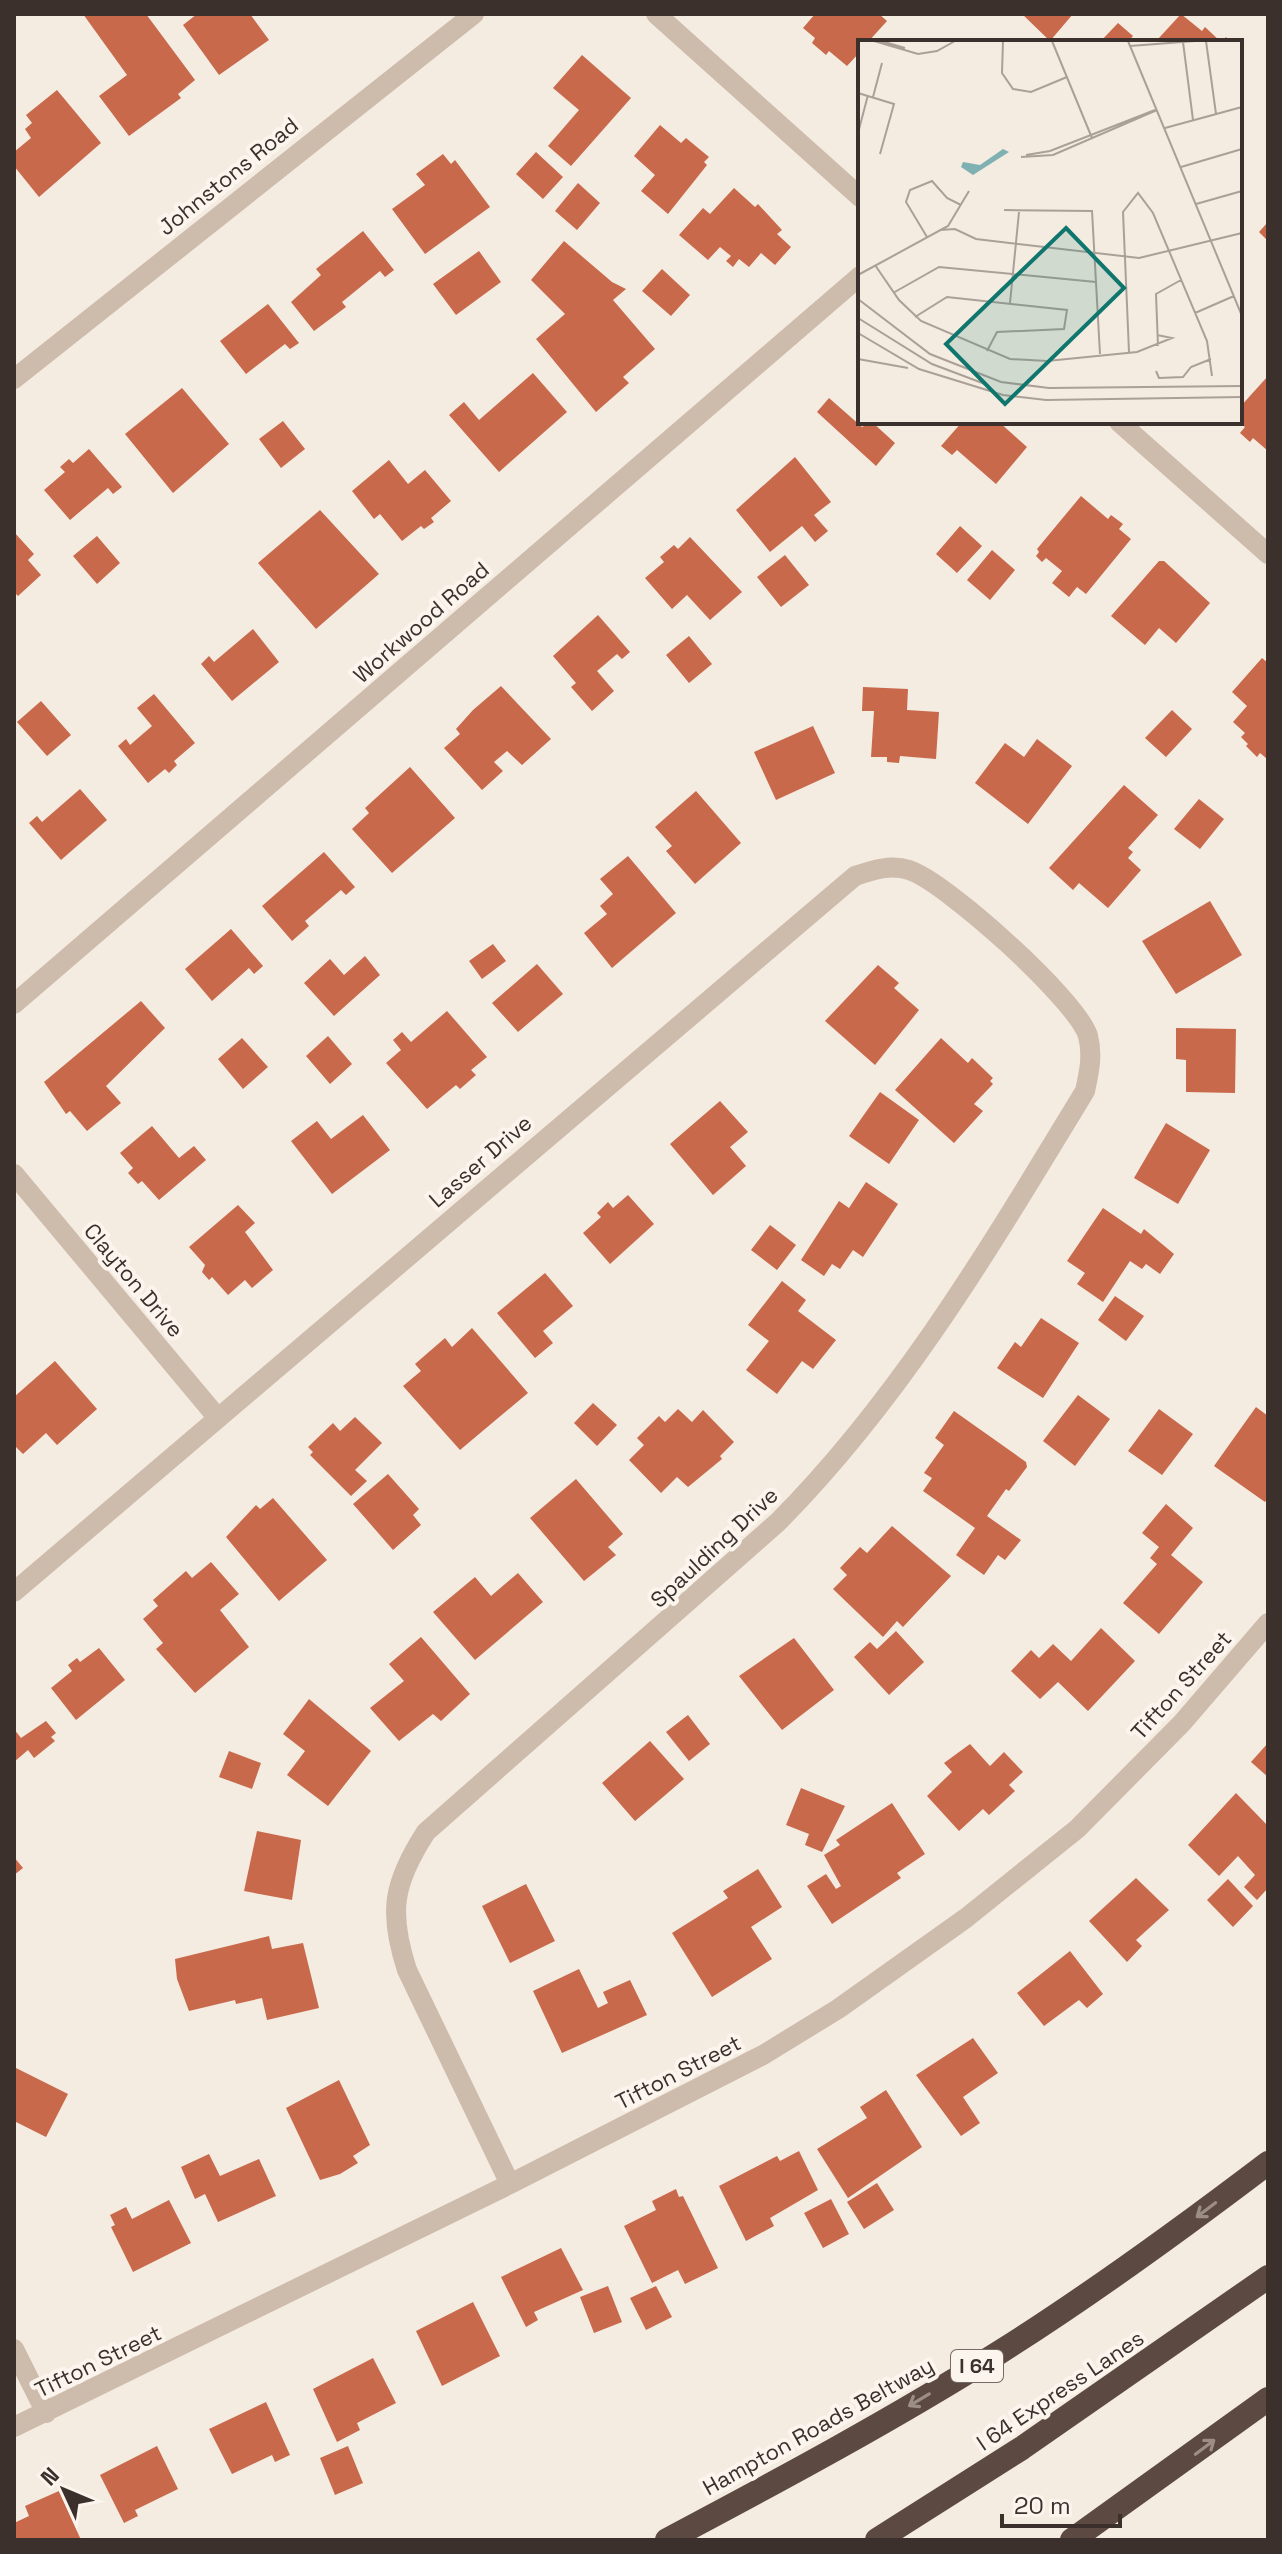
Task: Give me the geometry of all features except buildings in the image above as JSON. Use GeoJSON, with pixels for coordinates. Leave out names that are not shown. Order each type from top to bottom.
{"type":"FeatureCollection","features":[{"type":"Feature","properties":{"kind":"highway","name":"Hampton Roads Beltway"},"geometry":{"type":"LineString","coordinates":[[667,2540],[844,2446],[1001,2351],[1183,2228],[1268,2163]]}},
{"type":"Feature","properties":{"kind":"highway","name":"I 64 Express Lanes"},"geometry":{"type":"LineString","coordinates":[[877,2540],[1022,2448],[1268,2277]]}},
{"type":"Feature","properties":{"kind":"highway"},"geometry":{"type":"LineString","coordinates":[[1072,2540],[1268,2399]]}},
{"type":"Feature","properties":{"kind":"street","name":"Johnstons Road"},"geometry":{"type":"LineString","coordinates":[[14,379],[474,14]]}},
{"type":"Feature","properties":{"kind":"street"},"geometry":{"type":"LineString","coordinates":[[656,14],[858,195]]}},
{"type":"Feature","properties":{"kind":"street","name":"Workwood Road"},"geometry":{"type":"LineString","coordinates":[[14,1004],[858,278]]}},
{"type":"Feature","properties":{"kind":"street"},"geometry":{"type":"LineString","coordinates":[[1121,424],[1268,554]]}},
{"type":"Feature","properties":{"kind":"street","name":"Lasser Drive"},"geometry":{"type":"LineString","coordinates":[[14,1592],[855,876],[880,868],[907,869],[931,879],[995,935]]}},
{"type":"Feature","properties":{"kind":"street","name":"Spaulding Drive"},"geometry":{"type":"LineString","coordinates":[[510,2184],[407,1970],[396,1939],[394,1912],[404,1866],[426,1832],[672,1620],[830,1470],[888,1399],[1027,1186],[1085,1091],[1091,1064],[1088,1037],[1076,1012],[995,935]]}},
{"type":"Feature","properties":{"kind":"street","name":"Clayton Drive"},"geometry":{"type":"LineString","coordinates":[[14,1174],[217,1417]]}},
{"type":"Feature","properties":{"kind":"street","name":"Tifton Street"},"geometry":{"type":"LineString","coordinates":[[14,2427],[510,2184],[763,2055],[838,2009],[966,1918],[1077,1829],[1182,1723],[1268,1623]]}},
{"type":"Feature","properties":{"kind":"street"},"geometry":{"type":"LineString","coordinates":[[14,2349],[46,2413]]}}]}
